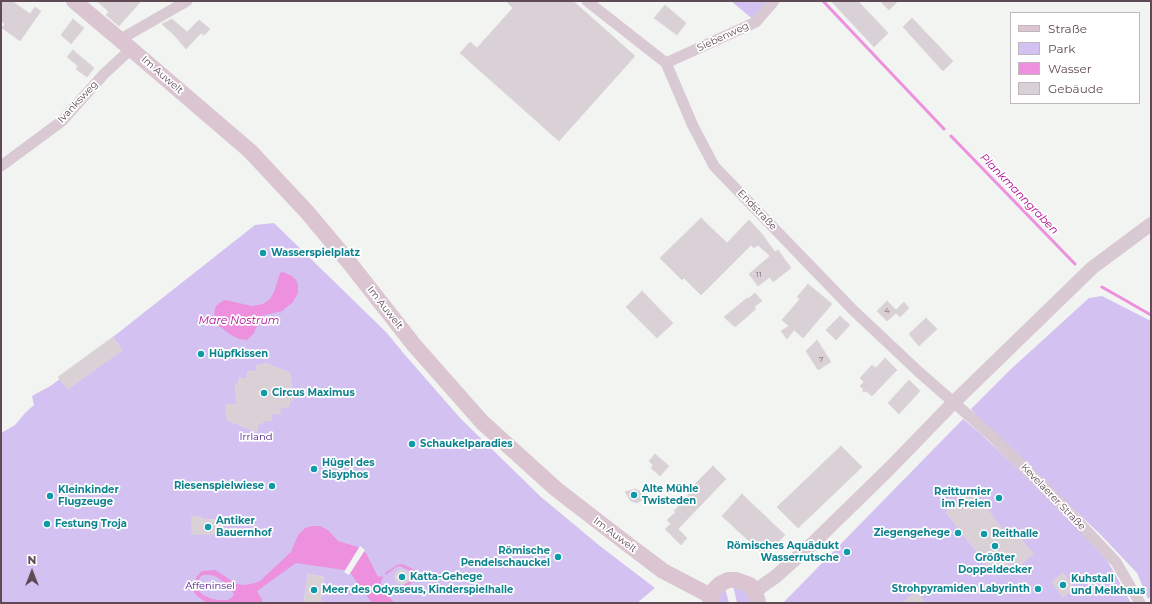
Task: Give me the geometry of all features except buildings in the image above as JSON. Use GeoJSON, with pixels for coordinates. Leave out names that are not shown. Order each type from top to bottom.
{"type":"FeatureCollection","features":[{"type":"Feature","properties":{"kind":"main road","name":"Im Auwelt"},"geometry":{"type":"LineString","coordinates":[[74,1],[250,151],[307,212],[348,261],[414,345],[482,422],[556,489],[615,535],[663,572],[711,600]]}},
{"type":"Feature","properties":{"kind":"main road"},"geometry":{"type":"LineString","coordinates":[[711,600],[715,589],[720,584],[728,580],[736,580],[750,585],[757,597]]}},
{"type":"Feature","properties":{"kind":"street","name":"Ivanksweg"},"geometry":{"type":"LineString","coordinates":[[1,166],[62,121],[104,74],[125,44],[187,1]]}},
{"type":"Feature","properties":{"kind":"street","name":"Endstraße"},"geometry":{"type":"LineString","coordinates":[[587,1],[666,63],[693,126],[714,166],[853,310],[920,373],[954,402]]}},
{"type":"Feature","properties":{"kind":"street","name":"Siebenweg"},"geometry":{"type":"LineString","coordinates":[[666,63],[756,22],[774,1]]}},
{"type":"Feature","properties":{"kind":"street"},"geometry":{"type":"LineString","coordinates":[[757,597],[775,577],[808,548],[890,468],[954,402],[1092,268],[1151,224]]}},
{"type":"Feature","properties":{"kind":"street","name":"Kevelaerer Straße"},"geometry":{"type":"LineString","coordinates":[[954,402],[1019,462],[1116,562],[1140,603]]}},
{"type":"Feature","properties":{"kind":"green space"},"geometry":{"type":"Polygon","coordinates":[[[731,1],[774,1],[756,22],[731,1]]]}},
{"type":"Feature","properties":{"kind":"green space","name":"Irrland"},"geometry":{"type":"Polygon","coordinates":[[[274,223],[386,332],[461,419],[541,497],[600,546],[655,588],[637,603],[1,603],[1,433],[15,425],[34,405],[32,396],[52,385],[255,225],[274,223]]]}},
{"type":"Feature","properties":{"kind":"green space"},"geometry":{"type":"Polygon","coordinates":[[[1102,296],[1151,321],[1151,596],[1148,599],[1137,573],[1100,534],[986,426],[971,409],[1011,369],[1089,298],[1102,296]]]}},
{"type":"Feature","properties":{"kind":"green space"},"geometry":{"type":"Polygon","coordinates":[[[963,419],[980,433],[1069,517],[1106,558],[1131,603],[783,603],[963,419]]]}},
{"type":"Feature","properties":{"kind":"green space"},"geometry":{"type":"Polygon","coordinates":[[[733,586],[745,589],[752,603],[737,603],[733,586]]]}},
{"type":"Feature","properties":{"kind":"green space"},"geometry":{"type":"Polygon","coordinates":[[[725,588],[729,603],[715,603],[725,588]]]}},
{"type":"Feature","properties":{"kind":"water","name":"Mare Nostrum"},"geometry":{"type":"Polygon","coordinates":[[[283,272],[292,276],[296,280],[298,285],[298,293],[293,302],[282,311],[265,315],[259,321],[254,333],[247,340],[239,339],[231,335],[216,324],[214,312],[216,306],[221,302],[225,300],[252,306],[263,304],[270,299],[274,292],[280,273],[283,272]]]}},
{"type":"Feature","properties":{"kind":"water"},"geometry":{"type":"Polygon","coordinates":[[[320,526],[328,530],[338,541],[358,547],[366,553],[378,577],[382,576],[383,578],[381,585],[385,588],[392,588],[393,590],[389,592],[389,596],[394,603],[372,603],[351,574],[344,570],[296,563],[257,591],[262,603],[207,603],[194,592],[195,581],[197,576],[202,571],[215,570],[237,584],[245,585],[260,581],[291,552],[298,535],[305,528],[320,526]],[[203,575],[200,577],[198,582],[199,591],[203,595],[212,599],[228,600],[234,595],[231,588],[217,577],[203,575]]]}},
{"type":"Feature","properties":{"kind":"water"},"geometry":{"type":"Polygon","coordinates":[[[402,564],[415,570],[417,573],[415,581],[399,589],[397,587],[402,586],[414,578],[412,572],[400,566],[396,567],[386,575],[385,573],[397,565],[402,564]]]}},
{"type":"Feature","properties":{"kind":"pier"},"geometry":{"type":"Polygon","coordinates":[[[360,546],[365,550],[349,575],[344,572],[360,546]]]}},
{"type":"Feature","properties":{"kind":"waterway","name":"Plankmanngraben"},"geometry":{"type":"LineString","coordinates":[[823,1],[944,129]]}},
{"type":"Feature","properties":{"kind":"waterway","name":"Plankmanngraben"},"geometry":{"type":"LineString","coordinates":[[951,136],[1075,264]]}},
{"type":"Feature","properties":{"kind":"waterway","name":"Plankmanngraben"},"geometry":{"type":"LineString","coordinates":[[1102,287],[1151,315]]}},
{"type":"Feature","properties":{"kind":"place","name":"Wasserspielplatz"},"geometry":{"type":"Point","coordinates":[263,253]}},
{"type":"Feature","properties":{"kind":"place","name":"Hüpfkissen"},"geometry":{"type":"Point","coordinates":[201,354]}},
{"type":"Feature","properties":{"kind":"place","name":"Circus Maximus"},"geometry":{"type":"Point","coordinates":[264,393]}},
{"type":"Feature","properties":{"kind":"place","name":"Schaukelparadies"},"geometry":{"type":"Point","coordinates":[412,444]}},
{"type":"Feature","properties":{"kind":"place","name":"Hügel des Sisyphos"},"geometry":{"type":"Point","coordinates":[314,469]}},
{"type":"Feature","properties":{"kind":"place","name":"Riesenspielwiese"},"geometry":{"type":"Point","coordinates":[272,486]}},
{"type":"Feature","properties":{"kind":"place","name":"Alte Mühle Twisteden"},"geometry":{"type":"Point","coordinates":[634,495]}},
{"type":"Feature","properties":{"kind":"place","name":"Kleinkinder Flugzeuge"},"geometry":{"type":"Point","coordinates":[50,496]}},
{"type":"Feature","properties":{"kind":"place","name":"Reitturnier im Freien"},"geometry":{"type":"Point","coordinates":[999,498]}},
{"type":"Feature","properties":{"kind":"place","name":"Festung Troja"},"geometry":{"type":"Point","coordinates":[47,524]}},
{"type":"Feature","properties":{"kind":"place","name":"Antiker Bauernhof"},"geometry":{"type":"Point","coordinates":[208,527]}},
{"type":"Feature","properties":{"kind":"place","name":"Ziegengehege"},"geometry":{"type":"Point","coordinates":[958,533]}},
{"type":"Feature","properties":{"kind":"place","name":"Reithalle"},"geometry":{"type":"Point","coordinates":[984,534]}},
{"type":"Feature","properties":{"kind":"place","name":"Größter Doppeldecker"},"geometry":{"type":"Point","coordinates":[995,546]}},
{"type":"Feature","properties":{"kind":"place","name":"Römisches Aquädukt Wasserrutsche"},"geometry":{"type":"Point","coordinates":[847,552]}},
{"type":"Feature","properties":{"kind":"place","name":"Römische Pendelschauckel"},"geometry":{"type":"Point","coordinates":[558,557]}},
{"type":"Feature","properties":{"kind":"place","name":"Katta-Gehege"},"geometry":{"type":"Point","coordinates":[402,577]}},
{"type":"Feature","properties":{"kind":"place","name":"Kuhstall und Melkhaus"},"geometry":{"type":"Point","coordinates":[1063,585]}},
{"type":"Feature","properties":{"kind":"place","name":"Strohpyramiden Labyrinth"},"geometry":{"type":"Point","coordinates":[1038,589]}},
{"type":"Feature","properties":{"kind":"place","name":"Meer des Odysseus, Kinderspielhalle"},"geometry":{"type":"Point","coordinates":[314,590]}},
{"type":"Feature","properties":{"kind":"park label","name":"Affeninsel"},"geometry":{"type":"Point","coordinates":[210,586]}}]}
